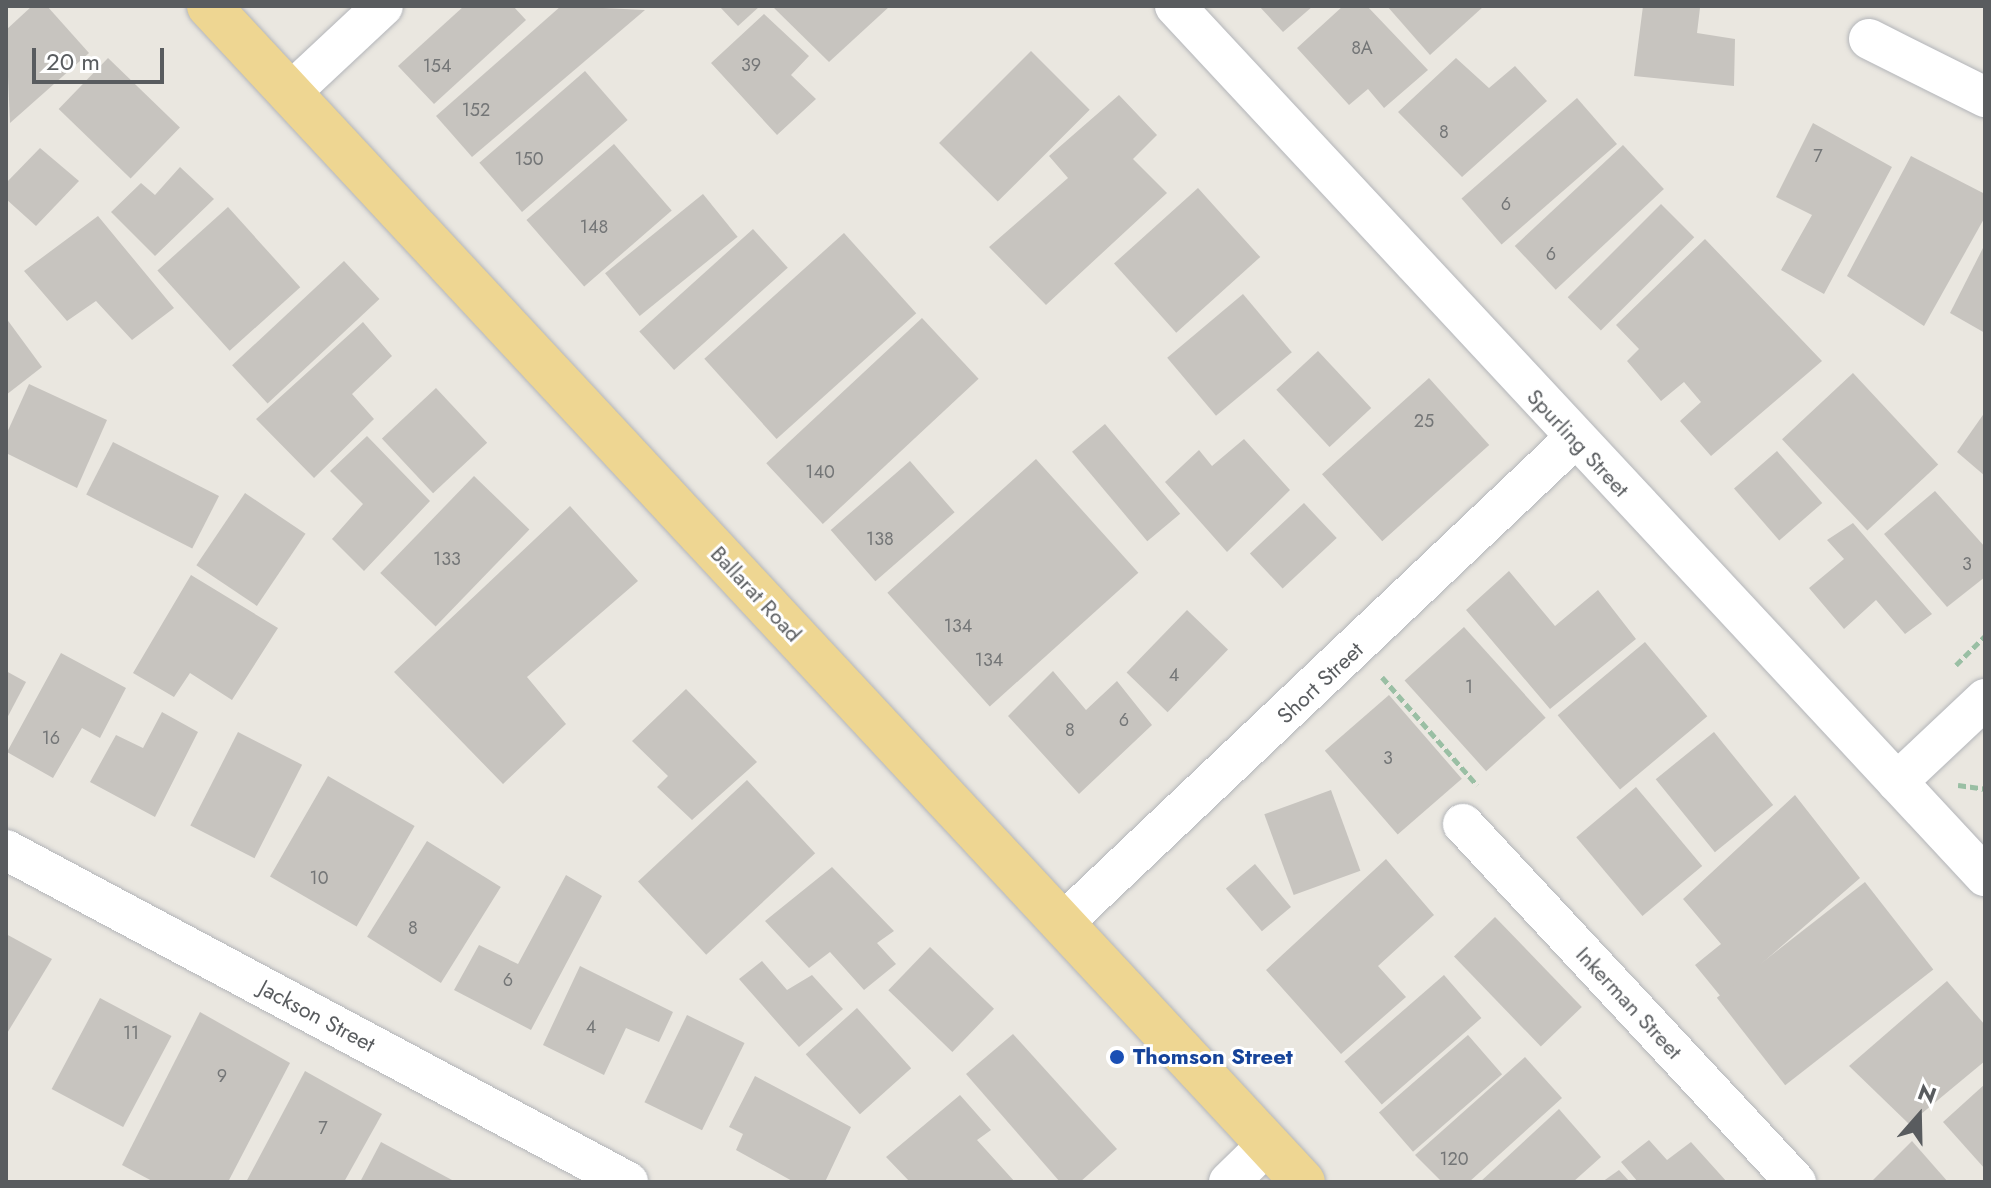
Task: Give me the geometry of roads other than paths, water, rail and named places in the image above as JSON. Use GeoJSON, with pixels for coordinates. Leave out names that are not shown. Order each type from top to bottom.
{"type":"FeatureCollection","features":[{"type":"Feature","properties":{"kind":"highway","name":"Ballarat Road"},"geometry":{"type":"LineString","coordinates":[[209,6],[1303,1182]]}},
{"type":"Feature","properties":{"kind":"street"},"geometry":{"type":"LineString","coordinates":[[290,93],[383,6]]}},
{"type":"Feature","properties":{"kind":"street","name":"Spurling Street"},"geometry":{"type":"LineString","coordinates":[[1175,6],[1574,439],[1985,876]]}},
{"type":"Feature","properties":{"kind":"street"},"geometry":{"type":"LineString","coordinates":[[1869,39],[1985,97]]}},
{"type":"Feature","properties":{"kind":"street","name":"Short Street"},"geometry":{"type":"LineString","coordinates":[[1063,923],[1356,649],[1574,439]]}},
{"type":"Feature","properties":{"kind":"street"},"geometry":{"type":"LineString","coordinates":[[1897,782],[1985,699]]}},
{"type":"Feature","properties":{"kind":"street","name":"Inkerman Street"},"geometry":{"type":"LineString","coordinates":[[1463,824],[1796,1182]]}},
{"type":"Feature","properties":{"kind":"street","name":"Jackson Street"},"geometry":{"type":"LineString","coordinates":[[6,850],[628,1182]]}},
{"type":"Feature","properties":{"kind":"street"},"geometry":{"type":"LineString","coordinates":[[1229,1182],[1268,1144]]}},
{"type":"Feature","properties":{"kind":"place","name":"Thomson Street"},"geometry":{"type":"Point","coordinates":[1117,1057]}}]}
